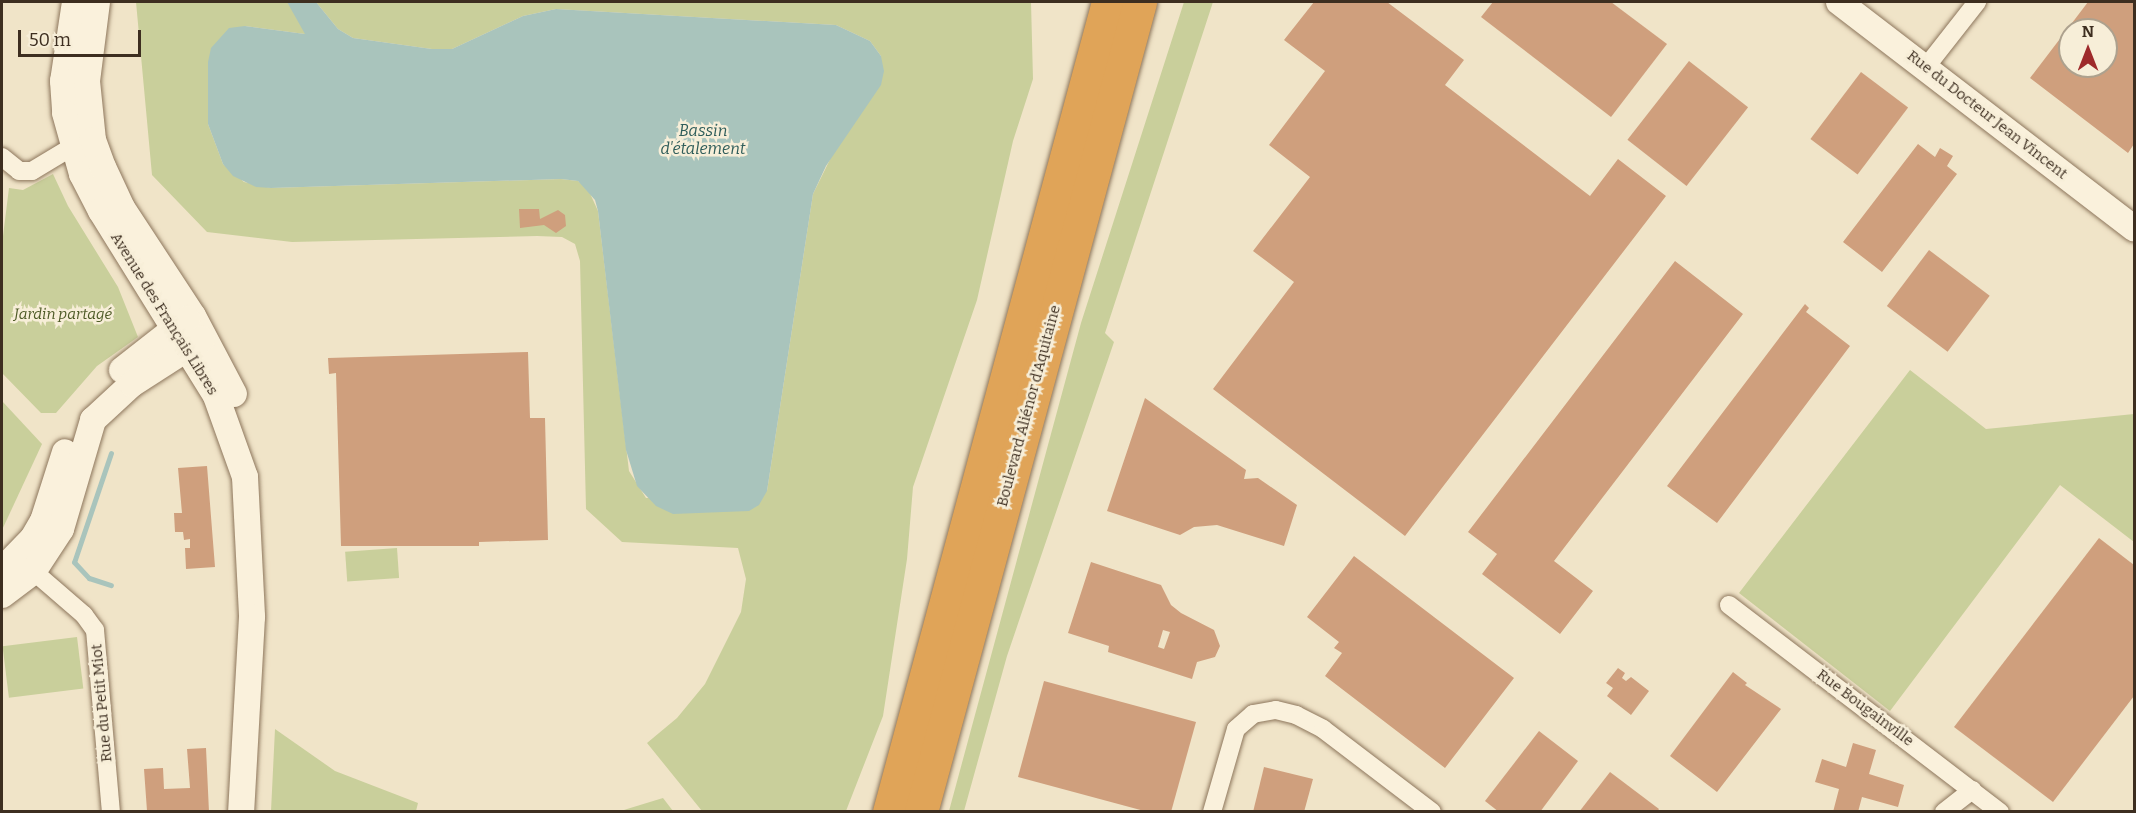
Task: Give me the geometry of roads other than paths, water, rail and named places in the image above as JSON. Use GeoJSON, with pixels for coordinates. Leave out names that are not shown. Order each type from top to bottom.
{"type":"FeatureCollection","features":[{"type":"Feature","properties":{"kind":"highway"},"geometry":{"type":"LineString","coordinates":[[1073,122],[1068,96],[1083,32],[1085,2]]}},
{"type":"Feature","properties":{"kind":"highway","name":"Boulevard Aliénor d'Aquitaine"},"geometry":{"type":"LineString","coordinates":[[889,812],[1073,122],[1108,2]]}},
{"type":"Feature","properties":{"kind":"highway","name":"Boulevard Aliénor d'Aquitaine"},"geometry":{"type":"LineString","coordinates":[[921,812],[1140,2]]}},
{"type":"Feature","properties":{"kind":"street","name":"Avenue des Français Libres"},"geometry":{"type":"LineString","coordinates":[[75,2],[63,81],[72,147],[101,211],[190,332],[241,411],[263,476],[268,644],[258,812]]}},
{"type":"Feature","properties":{"kind":"street","name":"Avenue des Français Libres"},"geometry":{"type":"LineString","coordinates":[[97,2],[87,81],[93,141],[122,208],[190,332],[225,416],[245,477],[252,617],[241,812]]}},
{"type":"Feature","properties":{"kind":"street","name":"Rue du Docteur Jean Vincent"},"geometry":{"type":"LineString","coordinates":[[1839,2],[2134,228]]}},
{"type":"Feature","properties":{"kind":"street"},"geometry":{"type":"LineString","coordinates":[[1926,67],[1977,2]]}},
{"type":"Feature","properties":{"kind":"street"},"geometry":{"type":"LineString","coordinates":[[2,157],[19,171],[32,171],[72,147]]}},
{"type":"Feature","properties":{"kind":"street"},"geometry":{"type":"LineString","coordinates":[[2,595],[17,566],[61,529],[93,420],[190,332]]}},
{"type":"Feature","properties":{"kind":"street","name":"Rue du Petit Miot"},"geometry":{"type":"LineString","coordinates":[[17,566],[84,615],[95,630],[111,812]]}},
{"type":"Feature","properties":{"kind":"street","name":"Rue Bougainville"},"geometry":{"type":"LineString","coordinates":[[1730,605],[2000,812]]}},
{"type":"Feature","properties":{"kind":"street"},"geometry":{"type":"LineString","coordinates":[[1212,812],[1236,729],[1253,714],[1276,710],[1296,715],[1323,729],[1432,812]]}},
{"type":"Feature","properties":{"kind":"street"},"geometry":{"type":"LineString","coordinates":[[1944,812],[1972,790]]}},
{"type":"Feature","properties":{"kind":"water","name":"Bassin d'étalement"},"geometry":{"type":"Polygon","coordinates":[[[287,2],[316,2],[338,29],[353,38],[432,49],[452,49],[523,16],[556,9],[836,25],[870,41],[881,56],[884,71],[881,85],[826,166],[813,194],[767,491],[759,505],[749,511],[673,514],[656,506],[637,486],[626,450],[598,211],[595,200],[578,181],[561,179],[271,188],[256,187],[233,176],[223,164],[208,124],[208,62],[211,48],[229,28],[245,26],[305,34],[287,2]]]}},
{"type":"Feature","properties":{"kind":"waterway"},"geometry":{"type":"LineString","coordinates":[[111,453],[74,562],[89,578],[111,585]]}},
{"type":"Feature","properties":{"kind":"park label","name":"Jardin partagé"},"geometry":{"type":"Point","coordinates":[63,315]}}]}
